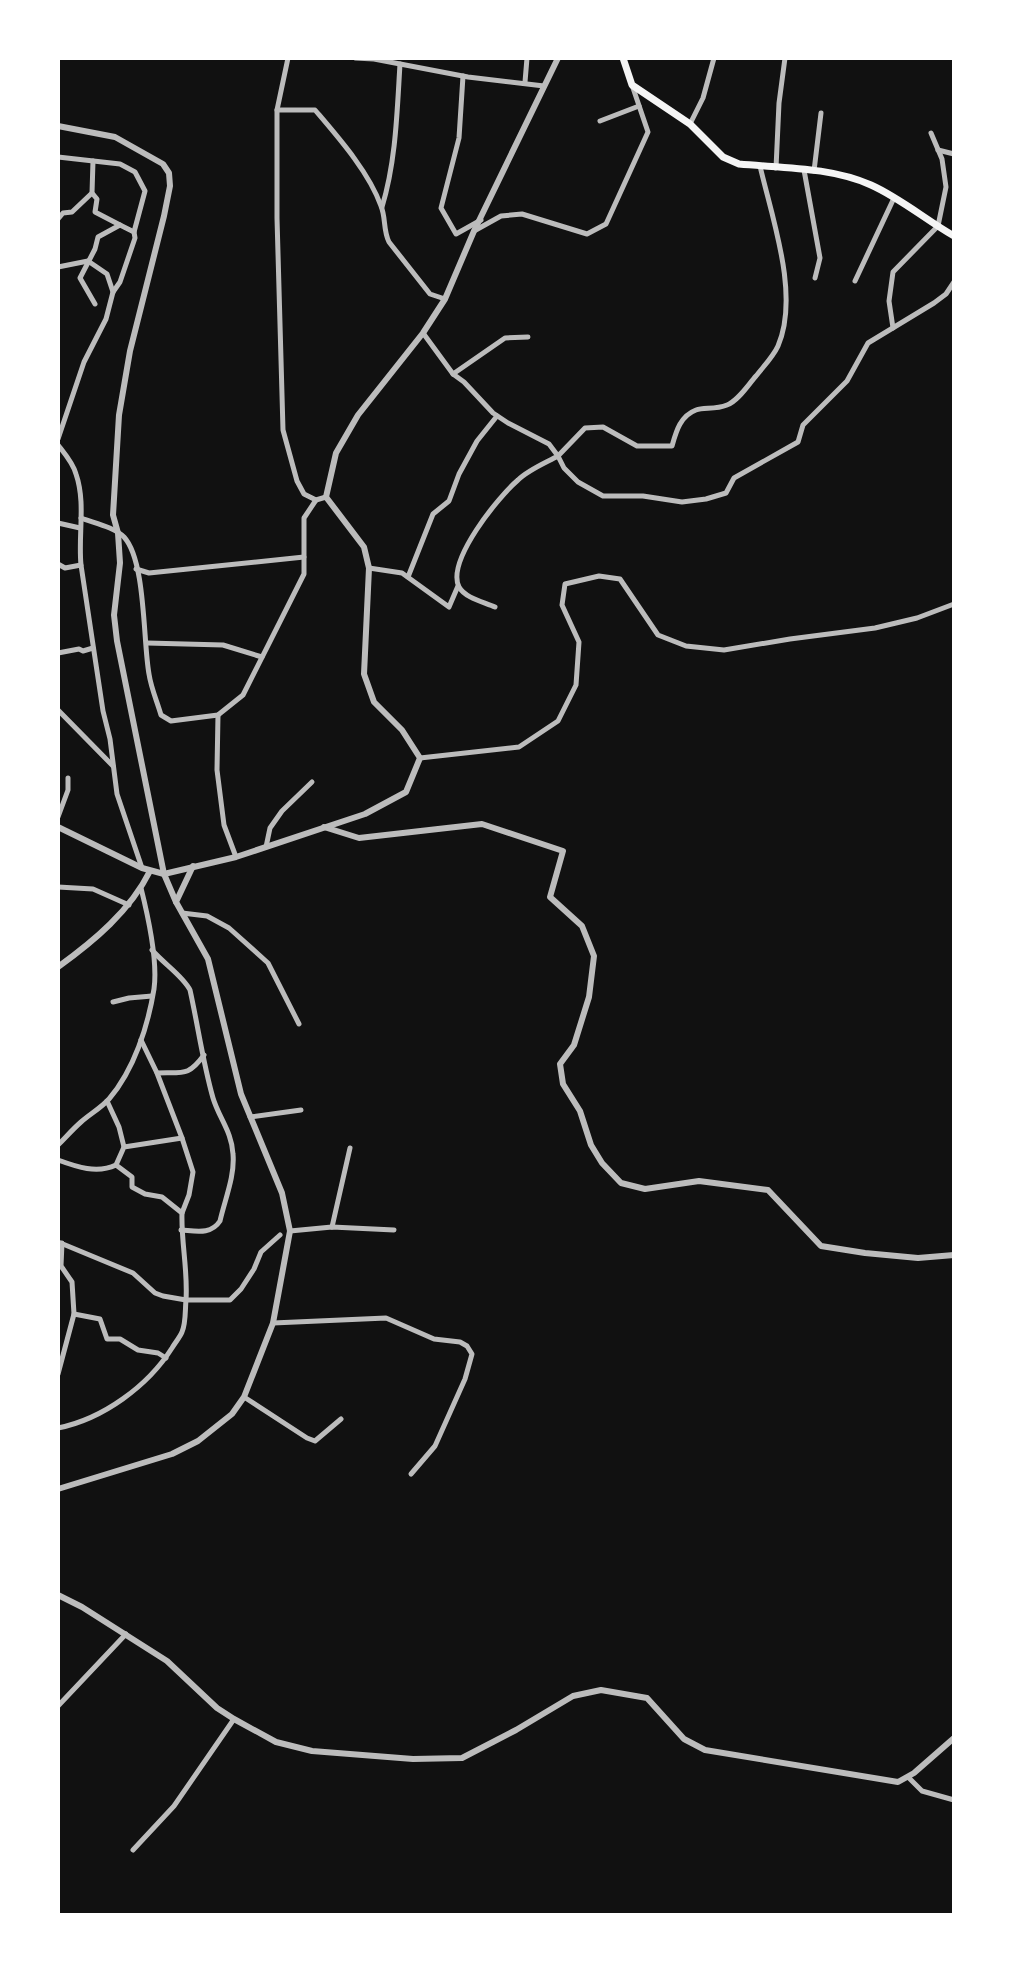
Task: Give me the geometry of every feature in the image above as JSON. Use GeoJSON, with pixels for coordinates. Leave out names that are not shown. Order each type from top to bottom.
{"type":"FeatureCollection","features":[{"type":"Feature","properties":{"kind":"main road"},"geometry":{"type":"LineString","coordinates":[[623,58],[632,85],[690,124],[723,157],[730,161],[814,171],[856,179],[894,198],[954,236]]}},
{"type":"Feature","properties":{"kind":"street"},"geometry":{"type":"LineString","coordinates":[[288,58],[277,110],[277,218],[283,430],[297,481],[304,494],[316,500]]}},
{"type":"Feature","properties":{"kind":"street"},"geometry":{"type":"LineString","coordinates":[[355,58],[374,59],[463,76],[544,86]]}},
{"type":"Feature","properties":{"kind":"street"},"geometry":{"type":"LineString","coordinates":[[525,82],[527,58]]}},
{"type":"Feature","properties":{"kind":"street"},"geometry":{"type":"LineString","coordinates":[[420,758],[402,730],[374,702],[364,674],[369,568],[363,548],[326,497],[336,453],[358,415],[423,333],[445,299],[474,231],[482,219],[558,58]]}},
{"type":"Feature","properties":{"kind":"street"},"geometry":{"type":"LineString","coordinates":[[690,124],[703,98],[714,58]]}},
{"type":"Feature","properties":{"kind":"street"},"geometry":{"type":"LineString","coordinates":[[776,168],[779,103],[785,58]]}},
{"type":"Feature","properties":{"kind":"street"},"geometry":{"type":"LineString","coordinates":[[400,64],[394,148],[382,207],[384,232],[388,242],[430,294],[445,299]]}},
{"type":"Feature","properties":{"kind":"street"},"geometry":{"type":"LineString","coordinates":[[463,76],[459,138],[441,208],[456,234],[482,219]]}},
{"type":"Feature","properties":{"kind":"street"},"geometry":{"type":"LineString","coordinates":[[474,231],[501,216],[522,214],[587,234],[606,224],[648,132],[632,85]]}},
{"type":"Feature","properties":{"kind":"street"},"geometry":{"type":"LineString","coordinates":[[600,121],[639,106]]}},
{"type":"Feature","properties":{"kind":"street"},"geometry":{"type":"LineString","coordinates":[[277,110],[315,110],[344,144],[368,179],[382,207]]}},
{"type":"Feature","properties":{"kind":"street"},"geometry":{"type":"LineString","coordinates":[[814,171],[821,113]]}},
{"type":"Feature","properties":{"kind":"street"},"geometry":{"type":"LineString","coordinates":[[58,126],[115,137],[163,164],[169,173],[170,186],[164,216],[130,351],[119,415],[113,515],[118,533],[120,563],[114,615],[117,641],[164,874],[176,902],[208,959],[241,1095],[282,1193],[290,1231],[273,1323],[244,1397],[232,1413],[198,1442],[172,1454],[58,1489]]}},
{"type":"Feature","properties":{"kind":"street"},"geometry":{"type":"LineString","coordinates":[[893,328],[889,301],[893,272],[938,226],[946,187],[942,159],[931,133]]}},
{"type":"Feature","properties":{"kind":"street"},"geometry":{"type":"LineString","coordinates":[[939,150],[954,154]]}},
{"type":"Feature","properties":{"kind":"street"},"geometry":{"type":"LineString","coordinates":[[58,157],[120,164],[135,172],[145,191],[134,232],[135,238],[120,282],[113,292],[106,319],[84,362],[58,439]]}},
{"type":"Feature","properties":{"kind":"street"},"geometry":{"type":"LineString","coordinates":[[93,161],[92,193],[97,199],[95,212],[134,232]]}},
{"type":"Feature","properties":{"kind":"street"},"geometry":{"type":"LineString","coordinates":[[369,568],[402,573],[449,607],[458,586],[457,573],[464,551],[488,511],[519,478],[558,456],[585,428],[603,427],[637,446],[672,447],[676,429],[684,418],[697,410],[713,410],[730,404],[748,386],[777,347],[786,313],[784,277],[779,248],[760,166]]}},
{"type":"Feature","properties":{"kind":"street"},"geometry":{"type":"LineString","coordinates":[[804,170],[820,258],[815,278]]}},
{"type":"Feature","properties":{"kind":"street"},"geometry":{"type":"LineString","coordinates":[[58,219],[63,213],[72,212],[92,193]]}},
{"type":"Feature","properties":{"kind":"street"},"geometry":{"type":"LineString","coordinates":[[855,281],[894,198]]}},
{"type":"Feature","properties":{"kind":"street"},"geometry":{"type":"LineString","coordinates":[[95,304],[80,278],[95,249],[98,237],[120,225]]}},
{"type":"Feature","properties":{"kind":"street"},"geometry":{"type":"LineString","coordinates":[[58,267],[88,261],[106,274],[113,292]]}},
{"type":"Feature","properties":{"kind":"street"},"geometry":{"type":"LineString","coordinates":[[423,333],[453,374],[464,382],[497,416],[549,444],[564,468],[578,482],[603,496],[643,496],[682,502],[706,499],[726,493],[734,478],[798,442],[803,425],[847,381],[868,343],[946,294],[954,282]]}},
{"type":"Feature","properties":{"kind":"street"},"geometry":{"type":"LineString","coordinates":[[453,374],[505,338],[528,337]]}},
{"type":"Feature","properties":{"kind":"street"},"geometry":{"type":"LineString","coordinates":[[58,408],[66,412]]}},
{"type":"Feature","properties":{"kind":"street"},"geometry":{"type":"LineString","coordinates":[[408,577],[433,514],[449,501],[459,474],[477,441],[497,416]]}},
{"type":"Feature","properties":{"kind":"street"},"geometry":{"type":"LineString","coordinates":[[58,445],[76,473],[81,498],[81,565],[103,711],[110,739],[117,794],[142,868]]}},
{"type":"Feature","properties":{"kind":"street"},"geometry":{"type":"LineString","coordinates":[[81,519],[118,533],[125,539],[136,569],[144,610],[149,674],[161,715],[171,721],[218,715],[243,695],[304,574],[304,518],[316,500],[326,497]]}},
{"type":"Feature","properties":{"kind":"street"},"geometry":{"type":"LineString","coordinates":[[58,523],[80,528]]}},
{"type":"Feature","properties":{"kind":"street"},"geometry":{"type":"LineString","coordinates":[[136,569],[148,573],[303,557]]}},
{"type":"Feature","properties":{"kind":"street"},"geometry":{"type":"LineString","coordinates":[[58,564],[65,568],[81,565]]}},
{"type":"Feature","properties":{"kind":"street"},"geometry":{"type":"LineString","coordinates":[[420,758],[519,747],[558,721],[576,685],[579,642],[562,606],[565,584],[599,576],[620,579],[658,635],[686,646],[724,650],[875,628],[917,618],[954,604]]}},
{"type":"Feature","properties":{"kind":"street"},"geometry":{"type":"LineString","coordinates":[[458,586],[465,594],[495,607]]}},
{"type":"Feature","properties":{"kind":"street"},"geometry":{"type":"LineString","coordinates":[[147,643],[223,645],[262,657]]}},
{"type":"Feature","properties":{"kind":"street"},"geometry":{"type":"LineString","coordinates":[[58,653],[93,648]]}},
{"type":"Feature","properties":{"kind":"street"},"geometry":{"type":"LineString","coordinates":[[59,711],[113,766]]}},
{"type":"Feature","properties":{"kind":"street"},"geometry":{"type":"LineString","coordinates":[[218,715],[217,770],[224,825],[236,857]]}},
{"type":"Feature","properties":{"kind":"street"},"geometry":{"type":"LineString","coordinates":[[58,827],[142,868],[164,874],[236,857],[365,814],[406,792],[420,758]]}},
{"type":"Feature","properties":{"kind":"street"},"geometry":{"type":"LineString","coordinates":[[58,817],[63,809],[68,790],[68,778]]}},
{"type":"Feature","properties":{"kind":"street"},"geometry":{"type":"LineString","coordinates":[[266,847],[270,828],[282,811],[312,782]]}},
{"type":"Feature","properties":{"kind":"street"},"geometry":{"type":"LineString","coordinates":[[323,827],[359,838],[483,824],[563,851],[550,897],[582,926],[594,956],[589,997],[574,1045],[560,1064],[563,1084],[580,1111],[591,1145],[602,1163],[621,1183],[645,1189],[699,1181],[768,1190],[821,1246],[918,1258],[954,1255]]}},
{"type":"Feature","properties":{"kind":"street"},"geometry":{"type":"LineString","coordinates":[[176,902],[193,867]]}},
{"type":"Feature","properties":{"kind":"street"},"geometry":{"type":"LineString","coordinates":[[58,967],[82,950],[129,905],[150,871]]}},
{"type":"Feature","properties":{"kind":"street"},"geometry":{"type":"LineString","coordinates":[[58,886],[93,890],[129,905]]}},
{"type":"Feature","properties":{"kind":"street"},"geometry":{"type":"LineString","coordinates":[[58,1145],[107,1101],[128,1072],[141,1040],[154,988],[152,950],[141,888]]}},
{"type":"Feature","properties":{"kind":"street"},"geometry":{"type":"LineString","coordinates":[[182,912],[207,916],[229,928],[268,963],[299,1024]]}},
{"type":"Feature","properties":{"kind":"street"},"geometry":{"type":"LineString","coordinates":[[152,950],[168,967],[185,980],[190,990],[215,1104],[231,1135],[233,1171],[220,1221],[211,1231],[181,1230]]}},
{"type":"Feature","properties":{"kind":"street"},"geometry":{"type":"LineString","coordinates":[[113,1002],[152,996]]}},
{"type":"Feature","properties":{"kind":"street"},"geometry":{"type":"LineString","coordinates":[[58,1428],[78,1424],[102,1412],[142,1384],[166,1358],[182,1332],[188,1282],[181,1230],[182,1213],[189,1195],[193,1172],[157,1073],[141,1040]]}},
{"type":"Feature","properties":{"kind":"street"},"geometry":{"type":"LineString","coordinates":[[157,1073],[188,1072],[194,1069],[204,1054]]}},
{"type":"Feature","properties":{"kind":"street"},"geometry":{"type":"LineString","coordinates":[[58,1160],[79,1168],[93,1170],[116,1165],[124,1147],[119,1127],[107,1101]]}},
{"type":"Feature","properties":{"kind":"street"},"geometry":{"type":"LineString","coordinates":[[250,1117],[301,1110]]}},
{"type":"Feature","properties":{"kind":"street"},"geometry":{"type":"LineString","coordinates":[[124,1147],[182,1138]]}},
{"type":"Feature","properties":{"kind":"street"},"geometry":{"type":"LineString","coordinates":[[332,1227],[350,1148]]}},
{"type":"Feature","properties":{"kind":"street"},"geometry":{"type":"LineString","coordinates":[[116,1165],[132,1177],[132,1187],[145,1194],[162,1197],[182,1213]]}},
{"type":"Feature","properties":{"kind":"street"},"geometry":{"type":"LineString","coordinates":[[290,1231],[332,1227],[394,1230]]}},
{"type":"Feature","properties":{"kind":"street"},"geometry":{"type":"LineString","coordinates":[[58,1374],[74,1314],[72,1282],[61,1266],[60,1242],[100,1261],[133,1273],[155,1293],[163,1296],[186,1300],[230,1300],[247,1279],[261,1252],[280,1235]]}},
{"type":"Feature","properties":{"kind":"street"},"geometry":{"type":"LineString","coordinates":[[74,1314],[100,1319],[107,1339],[120,1339],[138,1350],[159,1353],[166,1358]]}},
{"type":"Feature","properties":{"kind":"street"},"geometry":{"type":"LineString","coordinates":[[273,1323],[386,1318],[434,1339],[459,1342],[467,1346],[471,1354],[465,1379],[435,1446],[411,1474]]}},
{"type":"Feature","properties":{"kind":"street"},"geometry":{"type":"LineString","coordinates":[[244,1397],[315,1441],[341,1419]]}},
{"type":"Feature","properties":{"kind":"street"},"geometry":{"type":"LineString","coordinates":[[58,1595],[82,1607],[167,1661],[217,1708],[234,1719],[276,1742],[312,1752],[413,1759],[462,1758],[516,1730],[573,1696],[601,1690],[647,1698],[684,1739],[705,1750],[898,1782],[908,1777],[954,1738]]}},
{"type":"Feature","properties":{"kind":"street"},"geometry":{"type":"LineString","coordinates":[[58,1706],[126,1635]]}},
{"type":"Feature","properties":{"kind":"street"},"geometry":{"type":"LineString","coordinates":[[134,1850],[174,1806],[234,1719]]}},
{"type":"Feature","properties":{"kind":"street"},"geometry":{"type":"LineString","coordinates":[[908,1777],[922,1791],[954,1800]]}}]}
